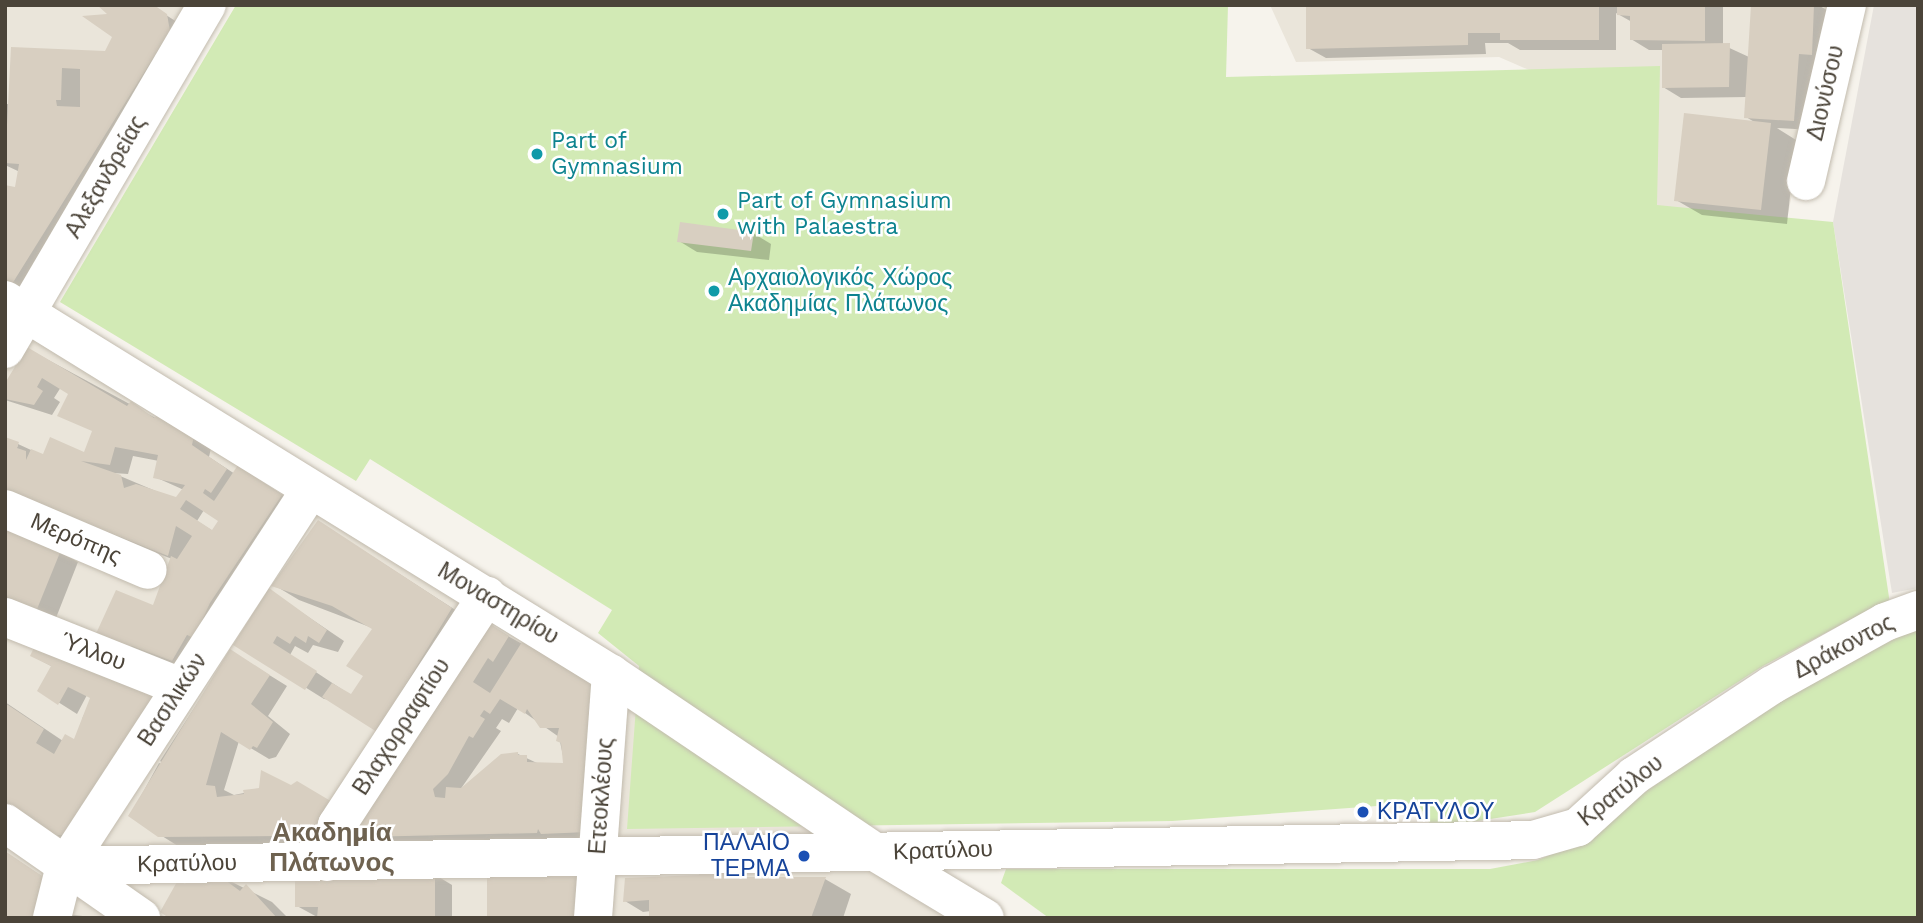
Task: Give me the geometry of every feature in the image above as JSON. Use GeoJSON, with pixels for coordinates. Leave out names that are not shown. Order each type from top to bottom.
{"type":"FeatureCollection","features":[{"type":"Feature","properties":{"kind":"street","name":"Αλεξανδρείας"},"geometry":{"type":"LineString","coordinates":[[5,349],[16,306],[207,5]]}},
{"type":"Feature","properties":{"kind":"street","name":"Διονύσου"},"geometry":{"type":"LineString","coordinates":[[1806,181],[1846,5]]}},
{"type":"Feature","properties":{"kind":"street","name":"Μοναστηρίου"},"geometry":{"type":"LineString","coordinates":[[16,306],[611,674],[876,852],[946,908],[985,918]]}},
{"type":"Feature","properties":{"kind":"street","name":"Βασιλικών"},"geometry":{"type":"LineString","coordinates":[[52,918],[65,866],[310,490]]}},
{"type":"Feature","properties":{"kind":"street","name":"Μερόπης"},"geometry":{"type":"LineString","coordinates":[[5,509],[148,570]]}},
{"type":"Feature","properties":{"kind":"street","name":"Βλαχορραφτίου"},"geometry":{"type":"LineString","coordinates":[[327,862],[337,825],[487,596]]}},
{"type":"Feature","properties":{"kind":"street","name":"Δράκοντος"},"geometry":{"type":"LineString","coordinates":[[1772,685],[1885,622],[1918,610]]}},
{"type":"Feature","properties":{"kind":"street","name":"Ύλλου"},"geometry":{"type":"LineString","coordinates":[[5,617],[181,687]]}},
{"type":"Feature","properties":{"kind":"street","name":"Ετεοκλέους"},"geometry":{"type":"LineString","coordinates":[[593,918],[611,674]]}},
{"type":"Feature","properties":{"kind":"street","name":"Κρατύλου"},"geometry":{"type":"LineString","coordinates":[[65,866],[1533,840],[1578,827],[1634,776],[1772,685]]}},
{"type":"Feature","properties":{"kind":"street"},"geometry":{"type":"LineString","coordinates":[[5,823],[142,918]]}},
{"type":"Feature","properties":{"kind":"street"},"geometry":{"type":"LineString","coordinates":[[946,908],[983,851]]}},
{"type":"Feature","properties":{"kind":"shaded area"},"geometry":{"type":"Polygon","coordinates":[[[5,5],[196,5],[5,327],[5,5]]]}},
{"type":"Feature","properties":{"kind":"shaded area"},"geometry":{"type":"Polygon","coordinates":[[[1270,5],[1830,5],[1785,229],[1626,225],[1629,113],[1499,57],[1296,62],[1270,5]]]}},
{"type":"Feature","properties":{"kind":"shaded area"},"geometry":{"type":"Polygon","coordinates":[[[1874,5],[1918,5],[1918,588],[1892,593],[1833,222],[1874,5]]]}},
{"type":"Feature","properties":{"kind":"shaded area"},"geometry":{"type":"Polygon","coordinates":[[[23,320],[971,918],[5,918],[5,353],[23,320]]]}},
{"type":"Feature","properties":{"kind":"green space"},"geometry":{"type":"Polygon","coordinates":[[[236,5],[1228,5],[1226,77],[1660,66],[1657,205],[1833,222],[1890,604],[1863,613],[1763,666],[1535,812],[1432,828],[1418,803],[1172,821],[627,829],[639,666],[598,633],[612,610],[370,459],[356,481],[60,302],[236,5]]]}},
{"type":"Feature","properties":{"kind":"green space"},"geometry":{"type":"Polygon","coordinates":[[[1918,628],[1918,918],[1049,918],[1001,883],[1006,869],[1490,869],[1538,860],[1575,844],[1739,723],[1833,668],[1918,628]]]}},
{"type":"Feature","properties":{"kind":"building"},"geometry":{"type":"Polygon","coordinates":[[[97,5],[154,5],[167,14],[170,31],[12,284],[5,280],[5,185],[15,187],[19,164],[5,163],[11,47],[105,51],[112,37],[82,16],[107,14],[97,5]],[[62,68],[61,100],[56,100],[57,106],[80,107],[80,69],[62,68]]]}},
{"type":"Feature","properties":{"kind":"building"},"geometry":{"type":"Polygon","coordinates":[[[1306,5],[1599,5],[1599,40],[1500,40],[1500,33],[1468,33],[1468,45],[1306,49],[1306,5]]]}},
{"type":"Feature","properties":{"kind":"building"},"geometry":{"type":"Polygon","coordinates":[[[1617,5],[1705,5],[1705,41],[1630,40],[1630,16],[1617,15],[1617,5]]]}},
{"type":"Feature","properties":{"kind":"building"},"geometry":{"type":"Polygon","coordinates":[[[1751,5],[1814,5],[1812,55],[1799,54],[1794,121],[1744,118],[1751,5]]]}},
{"type":"Feature","properties":{"kind":"building"},"geometry":{"type":"Polygon","coordinates":[[[1730,43],[1729,87],[1662,88],[1662,44],[1730,43]]]}},
{"type":"Feature","properties":{"kind":"building"},"geometry":{"type":"Polygon","coordinates":[[[1684,113],[1771,123],[1761,210],[1674,201],[1684,113]]]}},
{"type":"Feature","properties":{"kind":"building"},"geometry":{"type":"Polygon","coordinates":[[[680,222],[754,232],[751,251],[677,242],[680,222]]]}},
{"type":"Feature","properties":{"kind":"building"},"geometry":{"type":"Polygon","coordinates":[[[27,347],[127,406],[131,401],[154,418],[160,413],[194,436],[192,445],[227,469],[211,493],[205,489],[203,493],[214,501],[238,465],[282,495],[210,603],[194,638],[187,635],[172,661],[132,646],[129,654],[94,638],[116,590],[153,605],[171,556],[177,559],[192,536],[176,526],[168,556],[5,491],[5,437],[19,442],[17,448],[26,451],[26,460],[31,449],[43,454],[50,437],[84,452],[92,431],[57,416],[68,394],[42,378],[37,387],[43,391],[34,405],[5,399],[5,383],[27,347]],[[115,447],[110,465],[81,461],[121,475],[124,488],[136,484],[176,497],[185,485],[153,478],[158,455],[115,447]],[[186,500],[180,509],[212,530],[218,521],[186,500]]]}},
{"type":"Feature","properties":{"kind":"building"},"geometry":{"type":"Polygon","coordinates":[[[318,520],[452,608],[377,732],[322,697],[332,683],[351,694],[363,676],[346,666],[372,629],[332,606],[271,586],[318,520]]]}},
{"type":"Feature","properties":{"kind":"building"},"geometry":{"type":"Polygon","coordinates":[[[5,527],[61,550],[33,619],[5,607],[5,527]]]}},
{"type":"Feature","properties":{"kind":"building"},"geometry":{"type":"Polygon","coordinates":[[[269,588],[327,630],[319,643],[308,636],[306,643],[295,636],[290,644],[277,636],[273,643],[317,671],[305,690],[233,645],[269,588]]]}},
{"type":"Feature","properties":{"kind":"building"},"geometry":{"type":"Polygon","coordinates":[[[484,620],[509,636],[493,662],[488,658],[473,682],[490,693],[522,642],[599,685],[588,832],[541,834],[538,829],[537,833],[363,837],[355,820],[484,620]],[[500,699],[490,714],[484,710],[480,716],[485,719],[473,738],[469,736],[448,774],[433,789],[435,797],[445,798],[446,787],[461,788],[501,754],[518,752],[518,755],[527,755],[527,762],[563,763],[561,743],[556,741],[559,728],[540,728],[527,709],[525,714],[500,699]]]}},
{"type":"Feature","properties":{"kind":"building"},"geometry":{"type":"Polygon","coordinates":[[[38,639],[158,689],[126,746],[118,747],[124,752],[68,835],[52,835],[5,806],[5,703],[44,729],[36,743],[54,754],[65,734],[74,739],[90,698],[68,687],[58,705],[37,691],[51,666],[30,656],[38,639]]]}},
{"type":"Feature","properties":{"kind":"building"},"geometry":{"type":"Polygon","coordinates":[[[230,649],[270,675],[251,704],[273,722],[257,748],[253,746],[250,750],[221,732],[206,785],[215,786],[217,797],[244,794],[243,790],[259,788],[261,770],[291,785],[297,781],[334,803],[313,835],[301,835],[300,831],[286,836],[158,837],[128,816],[230,649]]]}},
{"type":"Feature","properties":{"kind":"building"},"geometry":{"type":"Polygon","coordinates":[[[5,851],[48,880],[45,918],[5,918],[5,851]]]}},
{"type":"Feature","properties":{"kind":"building"},"geometry":{"type":"Polygon","coordinates":[[[210,869],[240,891],[246,884],[277,918],[169,918],[160,912],[178,880],[185,884],[191,875],[210,869]]]}},
{"type":"Feature","properties":{"kind":"building"},"geometry":{"type":"Polygon","coordinates":[[[583,869],[581,918],[487,918],[487,873],[583,869]]]}},
{"type":"Feature","properties":{"kind":"building"},"geometry":{"type":"Polygon","coordinates":[[[699,871],[742,873],[742,877],[826,877],[811,918],[649,918],[649,900],[623,902],[625,878],[699,875],[699,871]]]}},
{"type":"Feature","properties":{"kind":"building"},"geometry":{"type":"Polygon","coordinates":[[[435,873],[435,918],[317,918],[318,907],[295,907],[295,874],[435,873]]]}},
{"type":"Feature","properties":{"kind":"place","name":"Part of Gymnasium"},"geometry":{"type":"Point","coordinates":[537,154]}},
{"type":"Feature","properties":{"kind":"place","name":"Part of Gymnasium with Palaestra"},"geometry":{"type":"Point","coordinates":[723,214]}},
{"type":"Feature","properties":{"kind":"place","name":"Αρχαιολογικός Χώρος Ακαδημίας Πλάτωνος"},"geometry":{"type":"Point","coordinates":[714,291]}},
{"type":"Feature","properties":{"kind":"place","name":"ΚΡΑΤΥΛΟΥ"},"geometry":{"type":"Point","coordinates":[1363,812]}},
{"type":"Feature","properties":{"kind":"place","name":"ΠΑΛΑΙΟ ΤΕΡΜΑ"},"geometry":{"type":"Point","coordinates":[804,856]}},
{"type":"Feature","properties":{"kind":"district","name":"Ακαδημία Πλάτωνος"},"geometry":{"type":"Point","coordinates":[332,848]}}]}
